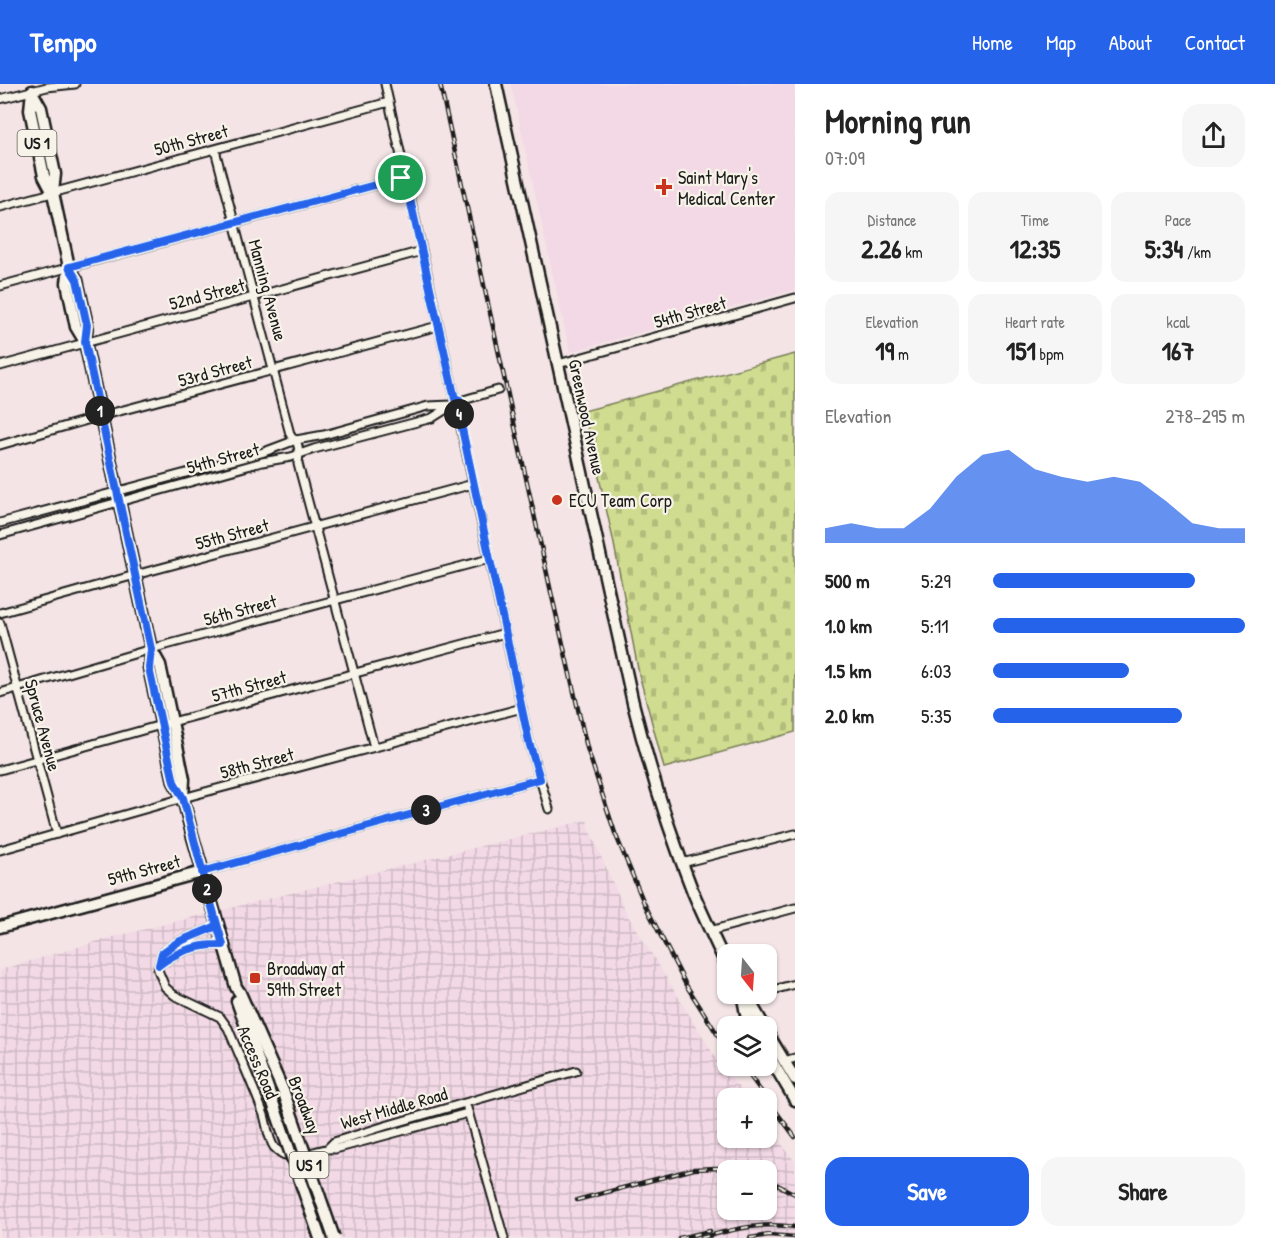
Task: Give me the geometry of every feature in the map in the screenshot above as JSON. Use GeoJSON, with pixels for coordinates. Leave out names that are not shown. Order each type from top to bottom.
{"type":"FeatureCollection","features":[{"type":"Feature","properties":{"kind":"main road","name":"Greenwood Avenue"},"geometry":{"type":"LineString","coordinates":[[496,84],[633,703],[657,790],[682,863],[717,945]]}},
{"type":"Feature","properties":{"kind":"main road","name":"Broadway"},"geometry":{"type":"LineString","coordinates":[[31,87],[30,110],[44,176],[53,193],[69,267],[77,280],[87,325],[85,342],[151,649],[149,668],[166,723],[174,782],[183,798],[217,926],[236,987],[284,1093],[334,1238]]}},
{"type":"Feature","properties":{"kind":"main road","name":"59th Street"},"geometry":{"type":"LineString","coordinates":[[0,927],[202,872]]}},
{"type":"Feature","properties":{"kind":"main road","name":"Broadway"},"geometry":{"type":"LineString","coordinates":[[236,987],[234,992],[320,1238]]}},
{"type":"Feature","properties":{"kind":"main road"},"geometry":{"type":"LineString","coordinates":[[777,1049],[795,1079]]}},
{"type":"Feature","properties":{"kind":"main road"},"geometry":{"type":"LineString","coordinates":[[777,1070],[795,1100]]}},
{"type":"Feature","properties":{"kind":"street"},"geometry":{"type":"LineString","coordinates":[[0,99],[31,87],[75,84]]}},
{"type":"Feature","properties":{"kind":"street"},"geometry":{"type":"LineString","coordinates":[[385,84],[529,742],[549,809]]}},
{"type":"Feature","properties":{"kind":"street","name":"50th Street"},"geometry":{"type":"LineString","coordinates":[[0,207],[389,102]]}},
{"type":"Feature","properties":{"kind":"street","name":"Manning Avenue"},"geometry":{"type":"LineString","coordinates":[[215,150],[374,747]]}},
{"type":"Feature","properties":{"kind":"street"},"geometry":{"type":"LineString","coordinates":[[0,286],[405,177]]}},
{"type":"Feature","properties":{"kind":"street","name":"52nd Street"},"geometry":{"type":"LineString","coordinates":[[0,366],[422,252]]}},
{"type":"Feature","properties":{"kind":"street","name":"54th Street"},"geometry":{"type":"LineString","coordinates":[[558,364],[795,298]]}},
{"type":"Feature","properties":{"kind":"street","name":"53rd Street"},"geometry":{"type":"LineString","coordinates":[[0,445],[438,326]]}},
{"type":"Feature","properties":{"kind":"street","name":"54th Street"},"geometry":{"type":"LineString","coordinates":[[0,523],[262,462],[296,458],[314,449],[432,418],[455,404],[498,390]]}},
{"type":"Feature","properties":{"kind":"street","name":"54th Street"},"geometry":{"type":"LineString","coordinates":[[0,535],[118,496],[264,452],[292,440],[316,437],[429,406],[455,404]]}},
{"type":"Feature","properties":{"kind":"street","name":"55th Street"},"geometry":{"type":"LineString","coordinates":[[0,613],[473,484]]}},
{"type":"Feature","properties":{"kind":"street","name":"56th Street"},"geometry":{"type":"LineString","coordinates":[[0,693],[151,649],[489,559]]}},
{"type":"Feature","properties":{"kind":"street","name":"Spruce Avenue"},"geometry":{"type":"LineString","coordinates":[[0,623],[57,834]]}},
{"type":"Feature","properties":{"kind":"street","name":"57th Street"},"geometry":{"type":"LineString","coordinates":[[0,770],[166,723],[506,633]]}},
{"type":"Feature","properties":{"kind":"street","name":"58th Street"},"geometry":{"type":"LineString","coordinates":[[0,850],[183,798],[522,708]]}},
{"type":"Feature","properties":{"kind":"street","name":"59th Street"},"geometry":{"type":"LineString","coordinates":[[202,872],[540,779]]}},
{"type":"Feature","properties":{"kind":"street"},"geometry":{"type":"LineString","coordinates":[[682,863],[795,834]]}},
{"type":"Feature","properties":{"kind":"street"},"geometry":{"type":"LineString","coordinates":[[710,931],[795,908]]}},
{"type":"Feature","properties":{"kind":"street"},"geometry":{"type":"LineString","coordinates":[[159,965],[162,953],[178,942],[217,926]]}},
{"type":"Feature","properties":{"kind":"street"},"geometry":{"type":"LineString","coordinates":[[159,965],[166,959],[191,949],[223,945]]}},
{"type":"Feature","properties":{"kind":"street","name":"Access Road"},"geometry":{"type":"LineString","coordinates":[[159,965],[165,987],[174,996],[220,1017],[228,1028],[264,1116],[274,1147],[285,1155],[296,1156],[328,1148]]}},
{"type":"Feature","properties":{"kind":"street"},"geometry":{"type":"LineString","coordinates":[[777,989],[795,984]]}},
{"type":"Feature","properties":{"kind":"street"},"geometry":{"type":"LineString","coordinates":[[784,1061],[795,1058]]}},
{"type":"Feature","properties":{"kind":"street","name":"West Middle Road"},"geometry":{"type":"LineString","coordinates":[[328,1148],[334,1142],[576,1071]]}},
{"type":"Feature","properties":{"kind":"street"},"geometry":{"type":"LineString","coordinates":[[465,1103],[504,1238]]}},
{"type":"Feature","properties":{"kind":"street","name":"West Middle Road"},"geometry":{"type":"LineString","coordinates":[[328,1148],[335,1149],[468,1113]]}},
{"type":"Feature","properties":{"kind":"shaded area","name":"Saint Mary's Medical Center"},"geometry":{"type":"Polygon","coordinates":[[[511,84],[795,84],[795,290],[570,352],[511,84]]]}},
{"type":"Feature","properties":{"kind":"shaded area"},"geometry":{"type":"Polygon","coordinates":[[[587,820],[591,834],[628,916],[717,1059],[717,1076],[730,1076],[739,1088],[717,1088],[717,1148],[777,1148],[777,1138],[795,1162],[795,1238],[0,1238],[0,970],[105,939],[587,820]]]}},
{"type":"Feature","properties":{"kind":"green space"},"geometry":{"type":"Polygon","coordinates":[[[795,354],[795,732],[664,768],[639,674],[613,539],[584,411],[795,354]]]}},
{"type":"Feature","properties":{"kind":"railway"},"geometry":{"type":"LineString","coordinates":[[440,84],[587,748],[615,833],[644,903],[686,985],[717,1034]]}},
{"type":"Feature","properties":{"kind":"railway"},"geometry":{"type":"LineString","coordinates":[[750,1076],[759,1088]]}},
{"type":"Feature","properties":{"kind":"railway"},"geometry":{"type":"LineString","coordinates":[[777,1113],[795,1137]]}},
{"type":"Feature","properties":{"kind":"railway"},"geometry":{"type":"LineString","coordinates":[[577,1200],[694,1169],[717,1168]]}},
{"type":"Feature","properties":{"kind":"railway"},"geometry":{"type":"LineString","coordinates":[[777,1185],[795,1194]]}},
{"type":"Feature","properties":{"kind":"railway"},"geometry":{"type":"LineString","coordinates":[[701,1238],[759,1226],[795,1227]]}},
{"type":"Feature","properties":{"kind":"railway"},"geometry":{"type":"LineString","coordinates":[[679,1238],[710,1231]]}},
{"type":"Feature","properties":{"kind":"railway"},"geometry":{"type":"LineString","coordinates":[[750,1238],[769,1235],[795,1237]]}},
{"type":"Feature","properties":{"kind":"place","name":"Saint Mary's Medical Center"},"geometry":{"type":"Point","coordinates":[664,187]}},
{"type":"Feature","properties":{"kind":"place","name":"ECU Team Corp"},"geometry":{"type":"Point","coordinates":[557,500]}},
{"type":"Feature","properties":{"kind":"place","name":"Broadway at 59th Street"},"geometry":{"type":"Point","coordinates":[255,978]}},
{"type":"Feature","properties":{"kind":"route"},"geometry":{"type":"LineString","coordinates":[[401,178],[69,267],[77,280],[87,325],[85,342],[151,649],[149,668],[174,782],[183,798],[202,872],[217,926],[178,942],[162,953],[159,965],[166,959],[191,949],[223,945],[202,872],[540,779],[529,742],[473,484],[458,410],[461,403],[455,399],[405,177],[401,178]]}}]}
